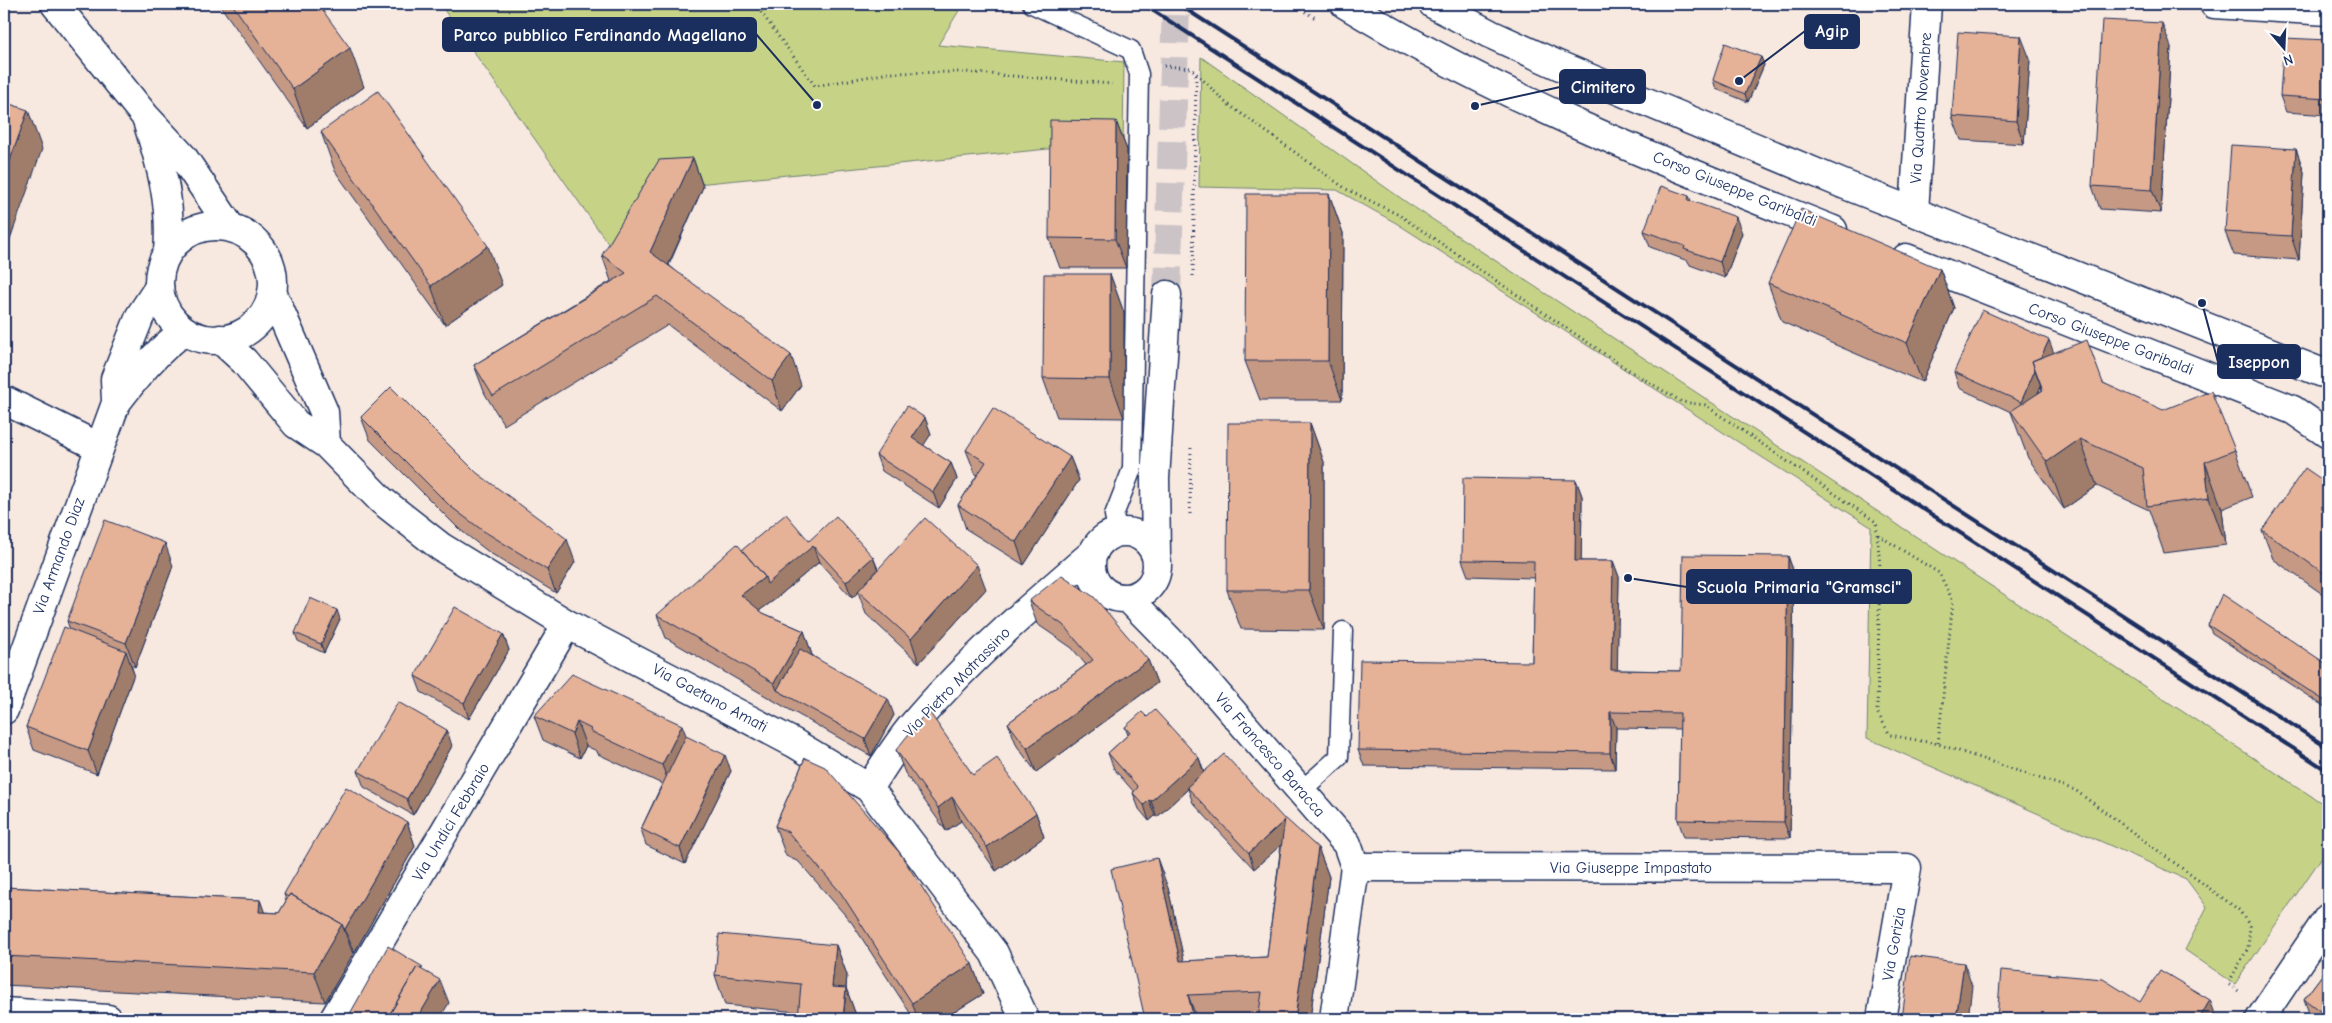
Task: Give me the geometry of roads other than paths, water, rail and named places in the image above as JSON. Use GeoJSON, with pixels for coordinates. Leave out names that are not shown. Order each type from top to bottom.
{"type":"FeatureCollection","features":[{"type":"Feature","properties":{"kind":"street"},"geometry":{"type":"LineString","coordinates":[[55,4],[145,116],[183,157],[231,228]]}},
{"type":"Feature","properties":{"kind":"street","name":"Corso Giuseppe Garibaldi"},"geometry":{"type":"LineString","coordinates":[[1345,4],[1475,77],[1615,140],[1854,238]]}},
{"type":"Feature","properties":{"kind":"street"},"geometry":{"type":"LineString","coordinates":[[1433,4],[1490,34],[1558,65],[1914,212],[2328,375]]}},
{"type":"Feature","properties":{"kind":"street","name":"Via Quattro Novembre"},"geometry":{"type":"LineString","coordinates":[[1914,212],[1927,4]]}},
{"type":"Feature","properties":{"kind":"street"},"geometry":{"type":"LineString","coordinates":[[2214,4],[2328,11]]}},
{"type":"Feature","properties":{"kind":"street"},"geometry":{"type":"LineString","coordinates":[[145,116],[163,172],[170,229],[168,252],[161,269],[159,287],[163,305],[172,320],[184,331],[199,338],[231,338],[246,331],[258,321],[267,308],[272,292],[273,275],[264,252],[246,234],[231,228],[213,226],[195,230],[180,239],[168,252]]}},
{"type":"Feature","properties":{"kind":"street","name":"Corso Giuseppe Garibaldi"},"geometry":{"type":"LineString","coordinates":[[1881,249],[2293,410],[2328,434]]}},
{"type":"Feature","properties":{"kind":"street","name":"Via Armando Diaz"},"geometry":{"type":"LineString","coordinates":[[116,403],[115,378],[140,316],[159,287]]}},
{"type":"Feature","properties":{"kind":"street"},"geometry":{"type":"LineString","coordinates":[[272,292],[324,412],[326,444]]}},
{"type":"Feature","properties":{"kind":"street"},"geometry":{"type":"LineString","coordinates":[[1156,556],[1145,540],[1122,533],[1108,537],[1094,552],[1092,572],[1102,589],[1110,595],[1140,591],[1157,566],[1155,478],[1167,295]]}},
{"type":"Feature","properties":{"kind":"street","name":"Via Armando Diaz"},"geometry":{"type":"LineString","coordinates":[[4,710],[116,403],[168,342],[184,331]]}},
{"type":"Feature","properties":{"kind":"street","name":"Via Gaetano Amati"},"geometry":{"type":"LineString","coordinates":[[220,339],[244,361],[296,424],[326,444],[381,500],[441,547],[567,624],[794,742],[869,788],[994,953],[1025,1019]]}},
{"type":"Feature","properties":{"kind":"street"},"geometry":{"type":"LineString","coordinates":[[4,400],[99,447]]}},
{"type":"Feature","properties":{"kind":"street"},"geometry":{"type":"LineString","coordinates":[[1122,533],[1155,478]]}},
{"type":"Feature","properties":{"kind":"street","name":"Via Pietro Motrassino"},"geometry":{"type":"LineString","coordinates":[[869,788],[912,726],[965,669],[1033,604],[1094,552]]}},
{"type":"Feature","properties":{"kind":"street"},"geometry":{"type":"LineString","coordinates":[[1033,604],[1102,589]]}},
{"type":"Feature","properties":{"kind":"street","name":"Via Francesco Baracca"},"geometry":{"type":"LineString","coordinates":[[1140,591],[1176,648],[1302,790],[1347,844],[1355,868]]}},
{"type":"Feature","properties":{"kind":"street","name":"Via Undici Febbraio"},"geometry":{"type":"LineString","coordinates":[[334,1019],[567,624]]}},
{"type":"Feature","properties":{"kind":"street"},"geometry":{"type":"LineString","coordinates":[[1334,1019],[1355,868]]}},
{"type":"Feature","properties":{"kind":"street","name":"Via Giuseppe Impastato"},"geometry":{"type":"LineString","coordinates":[[1355,868],[1907,868]]}},
{"type":"Feature","properties":{"kind":"street","name":"Via Gorizia"},"geometry":{"type":"LineString","coordinates":[[1881,1019],[1907,868]]}},
{"type":"Feature","properties":{"kind":"street"},"geometry":{"type":"LineString","coordinates":[[2260,1019],[2328,918]]}},
{"type":"Feature","properties":{"kind":"street"},"geometry":{"type":"LineString","coordinates":[[4,1012],[108,1019]]}},
{"type":"Feature","properties":{"kind":"lane"},"geometry":{"type":"LineString","coordinates":[[1032,4],[1131,50],[1139,74],[1132,469],[1114,515],[1122,533]]}},
{"type":"Feature","properties":{"kind":"lane"},"geometry":{"type":"LineString","coordinates":[[1302,790],[1339,756],[1343,631]]}},
{"type":"Feature","properties":{"kind":"tunnel"},"geometry":{"type":"LineString","coordinates":[[1167,295],[1176,4]]}},
{"type":"Feature","properties":{"kind":"railway"},"geometry":{"type":"LineString","coordinates":[[1143,4],[2328,771]]}},
{"type":"Feature","properties":{"kind":"railway"},"geometry":{"type":"LineString","coordinates":[[1178,4],[2328,748]]}},
{"type":"Feature","properties":{"kind":"place","name":"Agip"},"geometry":{"type":"Point","coordinates":[1739,81]}},
{"type":"Feature","properties":{"kind":"place","name":"Parco pubblico Ferdinando Magellano"},"geometry":{"type":"Point","coordinates":[817,105]}},
{"type":"Feature","properties":{"kind":"place","name":"Cimitero"},"geometry":{"type":"Point","coordinates":[1475,106]}},
{"type":"Feature","properties":{"kind":"place","name":"Iseppon"},"geometry":{"type":"Point","coordinates":[2202,303]}},
{"type":"Feature","properties":{"kind":"place","name":"Scuola Primaria \"Gramsci\""},"geometry":{"type":"Point","coordinates":[1628,578]}}]}
